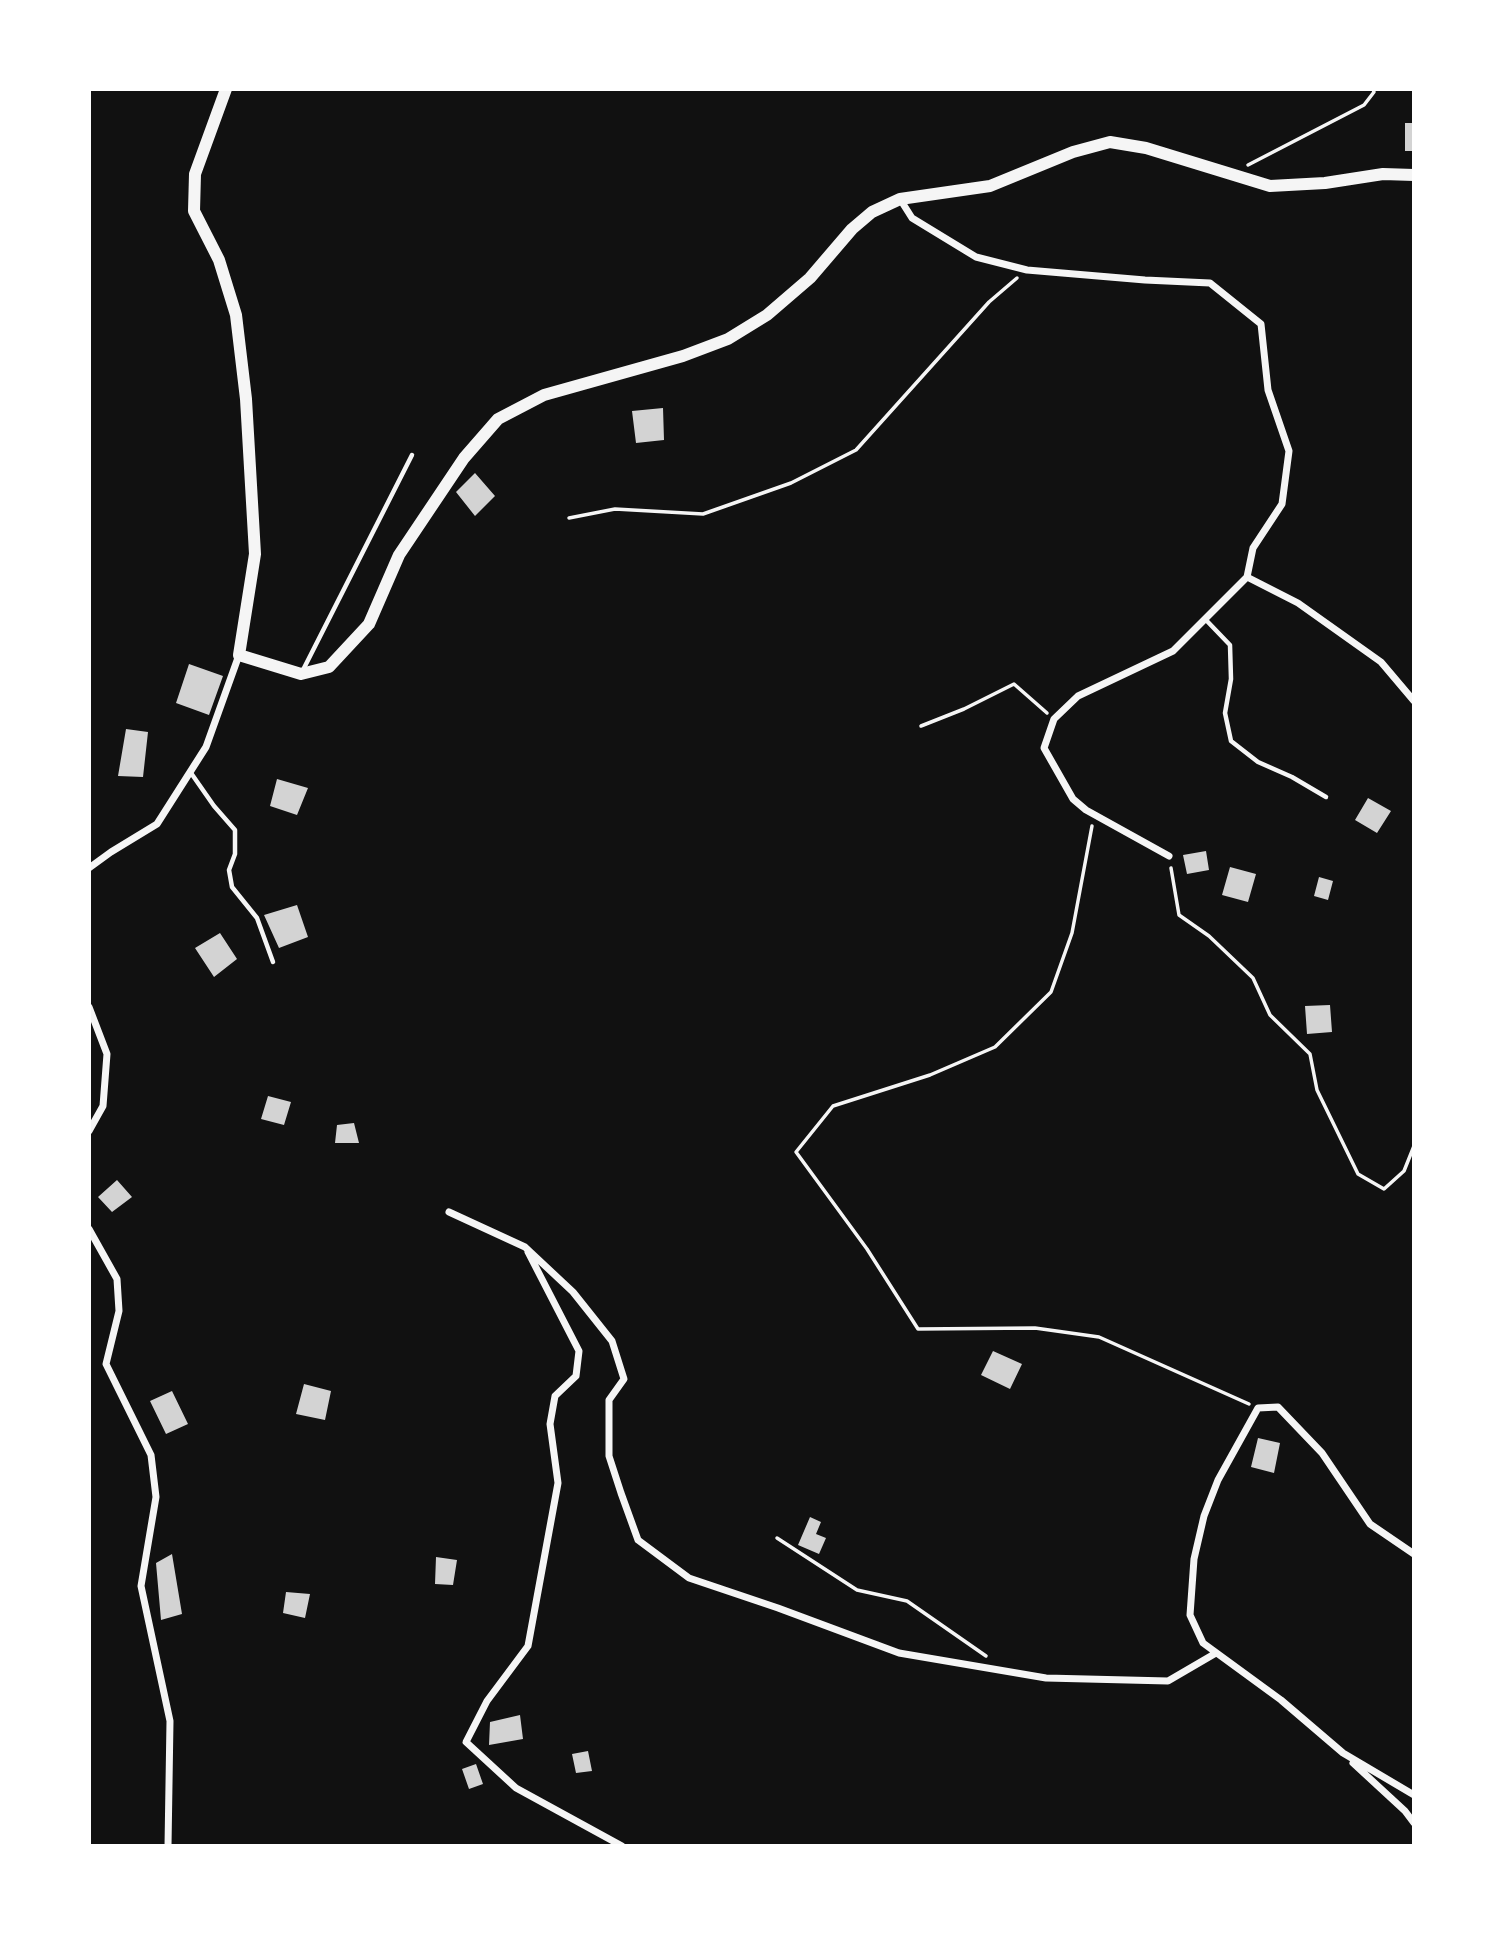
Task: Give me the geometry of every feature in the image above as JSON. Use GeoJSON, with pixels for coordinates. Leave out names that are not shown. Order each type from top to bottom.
{"type":"FeatureCollection","features":[{"type":"Feature","properties":{"kind":"street"},"geometry":{"type":"LineString","coordinates":[[89,868],[157,824],[206,747],[239,655],[255,554],[246,399],[236,315],[219,260],[194,211],[195,174],[226,89]]}},
{"type":"Feature","properties":{"kind":"street"},"geometry":{"type":"LineString","coordinates":[[239,655],[301,674],[329,667],[369,624],[399,555],[464,458],[498,419],[544,395],[683,356],[728,339],[767,315],[810,278],[852,229],[872,212],[900,199],[990,186],[1073,152],[1110,142],[1146,148],[1270,186],[1325,183],[1383,174],[1414,175]]}},
{"type":"Feature","properties":{"kind":"street"},"geometry":{"type":"LineString","coordinates":[[900,199],[912,218],[976,257],[1027,270],[1210,283],[1261,324],[1268,390],[1289,451],[1282,504],[1253,548],[1247,578],[1173,651],[1078,696],[1054,719],[1044,748],[1073,799],[1169,856]]}},
{"type":"Feature","properties":{"kind":"street"},"geometry":{"type":"LineString","coordinates":[[1247,578],[1298,603],[1381,662],[1414,701]]}},
{"type":"Feature","properties":{"kind":"street"},"geometry":{"type":"LineString","coordinates":[[89,1007],[107,1054],[103,1106],[89,1131]]}},
{"type":"Feature","properties":{"kind":"street"},"geometry":{"type":"LineString","coordinates":[[449,1212],[525,1247],[573,1292],[612,1341],[624,1379],[608,1400],[610,1456],[621,1493],[638,1540],[688,1578],[899,1653],[1046,1678],[1168,1681],[1216,1653]]}},
{"type":"Feature","properties":{"kind":"street"},"geometry":{"type":"LineString","coordinates":[[89,1229],[117,1279],[119,1311],[106,1364],[151,1455],[156,1497],[141,1586],[170,1721],[169,1846]]}},
{"type":"Feature","properties":{"kind":"street"},"geometry":{"type":"LineString","coordinates":[[525,1247],[579,1352],[576,1376],[555,1395],[550,1424],[558,1483],[528,1646],[487,1701],[466,1742],[516,1788],[622,1846]]}},
{"type":"Feature","properties":{"kind":"street"},"geometry":{"type":"LineString","coordinates":[[1414,1554],[1370,1524],[1322,1453],[1278,1407],[1258,1408],[1218,1480],[1204,1516],[1194,1559],[1190,1615],[1203,1643],[1281,1700],[1343,1752],[1405,1811],[1414,1824]]}},
{"type":"Feature","properties":{"kind":"street"},"geometry":{"type":"LineString","coordinates":[[1343,1752],[1414,1795]]}},
{"type":"Feature","properties":{"kind":"lane"},"geometry":{"type":"LineString","coordinates":[[301,674],[412,455]]}},
{"type":"Feature","properties":{"kind":"lane"},"geometry":{"type":"LineString","coordinates":[[1206,620],[1230,645],[1231,678],[1226,713],[1231,741],[1258,762],[1292,776],[1326,797]]}},
{"type":"Feature","properties":{"kind":"lane"},"geometry":{"type":"LineString","coordinates":[[190,772],[235,830],[235,854],[229,870],[232,887],[257,918],[273,962]]}},
{"type":"Feature","properties":{"kind":"path"},"geometry":{"type":"LineString","coordinates":[[1231,174],[1364,105],[1374,92],[1373,89]]}},
{"type":"Feature","properties":{"kind":"path"},"geometry":{"type":"LineString","coordinates":[[569,518],[615,509],[703,514],[791,483],[856,450],[989,302],[1027,270]]}},
{"type":"Feature","properties":{"kind":"path"},"geometry":{"type":"LineString","coordinates":[[920,726],[964,709],[1014,684],[1054,719]]}},
{"type":"Feature","properties":{"kind":"path"},"geometry":{"type":"LineString","coordinates":[[1095,814],[1072,933],[1051,992],[995,1047],[930,1075],[833,1105],[796,1152],[867,1249],[918,1329],[1035,1328],[1099,1337],[1258,1408]]}},
{"type":"Feature","properties":{"kind":"path"},"geometry":{"type":"LineString","coordinates":[[1169,856],[1179,915],[1209,936],[1253,978],[1270,1015],[1310,1054],[1317,1090],[1358,1174],[1384,1189],[1404,1171],[1414,1146]]}},
{"type":"Feature","properties":{"kind":"path"},"geometry":{"type":"LineString","coordinates":[[777,1538],[858,1590],[907,1601],[987,1657]]}},
{"type":"Feature","properties":{"kind":"building"},"geometry":{"type":"Polygon","coordinates":[[[1405,123],[1414,123],[1414,151],[1405,151],[1405,123]]]}},
{"type":"Feature","properties":{"kind":"building"},"geometry":{"type":"Polygon","coordinates":[[[663,408],[664,440],[636,443],[632,411],[663,408]]]}},
{"type":"Feature","properties":{"kind":"building"},"geometry":{"type":"Polygon","coordinates":[[[475,473],[495,496],[475,516],[456,492],[475,473]]]}},
{"type":"Feature","properties":{"kind":"building"},"geometry":{"type":"Polygon","coordinates":[[[189,664],[223,676],[209,715],[176,703],[189,664]]]}},
{"type":"Feature","properties":{"kind":"building"},"geometry":{"type":"Polygon","coordinates":[[[126,729],[148,732],[143,777],[118,776],[126,729]]]}},
{"type":"Feature","properties":{"kind":"building"},"geometry":{"type":"Polygon","coordinates":[[[277,779],[308,788],[297,815],[270,806],[277,779]]]}},
{"type":"Feature","properties":{"kind":"building"},"geometry":{"type":"Polygon","coordinates":[[[1368,798],[1391,811],[1377,833],[1355,820],[1368,798]]]}},
{"type":"Feature","properties":{"kind":"building"},"geometry":{"type":"Polygon","coordinates":[[[1206,851],[1209,870],[1187,874],[1183,855],[1206,851]]]}},
{"type":"Feature","properties":{"kind":"building"},"geometry":{"type":"Polygon","coordinates":[[[1230,867],[1256,874],[1248,902],[1222,895],[1230,867]]]}},
{"type":"Feature","properties":{"kind":"building"},"geometry":{"type":"Polygon","coordinates":[[[1319,877],[1333,881],[1328,900],[1314,896],[1319,877]]]}},
{"type":"Feature","properties":{"kind":"building"},"geometry":{"type":"Polygon","coordinates":[[[297,905],[308,937],[279,948],[264,915],[297,905]]]}},
{"type":"Feature","properties":{"kind":"building"},"geometry":{"type":"Polygon","coordinates":[[[220,933],[237,959],[214,977],[195,948],[220,933]]]}},
{"type":"Feature","properties":{"kind":"building"},"geometry":{"type":"Polygon","coordinates":[[[1330,1005],[1332,1032],[1307,1034],[1305,1006],[1330,1005]]]}},
{"type":"Feature","properties":{"kind":"building"},"geometry":{"type":"Polygon","coordinates":[[[268,1096],[291,1102],[284,1125],[261,1119],[268,1096]]]}},
{"type":"Feature","properties":{"kind":"building"},"geometry":{"type":"Polygon","coordinates":[[[354,1123],[359,1143],[335,1143],[337,1125],[354,1123]]]}},
{"type":"Feature","properties":{"kind":"building"},"geometry":{"type":"Polygon","coordinates":[[[117,1180],[132,1197],[112,1212],[98,1197],[117,1180]]]}},
{"type":"Feature","properties":{"kind":"building"},"geometry":{"type":"Polygon","coordinates":[[[993,1351],[1022,1364],[1010,1389],[981,1375],[993,1351]]]}},
{"type":"Feature","properties":{"kind":"building"},"geometry":{"type":"Polygon","coordinates":[[[304,1384],[331,1391],[325,1420],[296,1414],[304,1384]]]}},
{"type":"Feature","properties":{"kind":"building"},"geometry":{"type":"Polygon","coordinates":[[[172,1391],[188,1424],[166,1434],[150,1401],[172,1391]]]}},
{"type":"Feature","properties":{"kind":"building"},"geometry":{"type":"Polygon","coordinates":[[[1258,1438],[1280,1443],[1274,1473],[1251,1467],[1258,1438]]]}},
{"type":"Feature","properties":{"kind":"building"},"geometry":{"type":"Polygon","coordinates":[[[810,1517],[821,1522],[816,1534],[826,1538],[819,1554],[798,1545],[810,1517]]]}},
{"type":"Feature","properties":{"kind":"building"},"geometry":{"type":"Polygon","coordinates":[[[172,1554],[182,1614],[161,1620],[156,1563],[172,1554]]]}},
{"type":"Feature","properties":{"kind":"building"},"geometry":{"type":"Polygon","coordinates":[[[436,1557],[457,1560],[453,1585],[435,1584],[436,1557]]]}},
{"type":"Feature","properties":{"kind":"building"},"geometry":{"type":"Polygon","coordinates":[[[286,1592],[310,1594],[305,1618],[283,1613],[286,1592]]]}},
{"type":"Feature","properties":{"kind":"building"},"geometry":{"type":"Polygon","coordinates":[[[520,1715],[523,1739],[489,1745],[490,1722],[520,1715]]]}},
{"type":"Feature","properties":{"kind":"building"},"geometry":{"type":"Polygon","coordinates":[[[588,1751],[592,1771],[576,1773],[572,1754],[588,1751]]]}},
{"type":"Feature","properties":{"kind":"building"},"geometry":{"type":"Polygon","coordinates":[[[476,1764],[483,1784],[469,1789],[462,1769],[476,1764]]]}}]}
